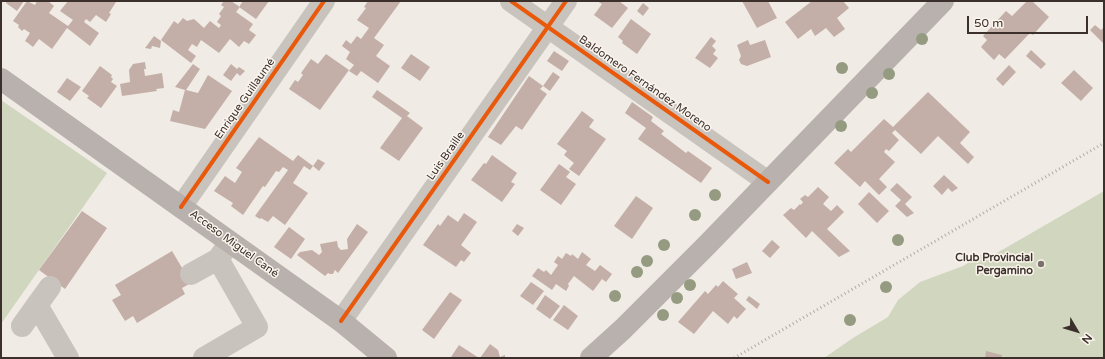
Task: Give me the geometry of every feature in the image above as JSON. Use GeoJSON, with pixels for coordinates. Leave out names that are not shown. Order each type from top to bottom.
{"type":"FeatureCollection","features":[{"type":"Feature","properties":{"kind":"main road"},"geometry":{"type":"LineString","coordinates":[[591,358],[664,289],[943,1]]}},
{"type":"Feature","properties":{"kind":"main road","name":"Acceso Miguel Cané"},"geometry":{"type":"LineString","coordinates":[[1,79],[181,206],[224,250],[341,321],[386,358]]}},
{"type":"Feature","properties":{"kind":"street","name":"Enrique Guillaumé"},"geometry":{"type":"LineString","coordinates":[[181,206],[324,1]]}},
{"type":"Feature","properties":{"kind":"street","name":"Baldomero Fernández Moreno"},"geometry":{"type":"LineString","coordinates":[[511,1],[768,182]]}},
{"type":"Feature","properties":{"kind":"street","name":"Luis Braille"},"geometry":{"type":"LineString","coordinates":[[341,321],[566,1]]}},
{"type":"Feature","properties":{"kind":"street"},"geometry":{"type":"LineString","coordinates":[[191,274],[224,250],[257,327],[204,358]]}},
{"type":"Feature","properties":{"kind":"street"},"geometry":{"type":"LineString","coordinates":[[22,326],[50,287]]}},
{"type":"Feature","properties":{"kind":"street"},"geometry":{"type":"LineString","coordinates":[[37,305],[68,358]]}},
{"type":"Feature","properties":{"kind":"green space"},"geometry":{"type":"Polygon","coordinates":[[[1,100],[107,173],[1,324],[1,100]]]}},
{"type":"Feature","properties":{"kind":"green space","name":"Club Provincial Pergamino"},"geometry":{"type":"Polygon","coordinates":[[[1104,191],[1104,358],[824,358],[888,317],[898,300],[920,282],[963,266],[981,255],[990,257],[1104,191]]]}},
{"type":"Feature","properties":{"kind":"building"},"geometry":{"type":"Polygon","coordinates":[[[7,1],[24,1],[17,11],[6,3],[7,1]]]}},
{"type":"Feature","properties":{"kind":"building"},"geometry":{"type":"Polygon","coordinates":[[[27,1],[35,5],[37,1],[48,1],[54,6],[49,13],[68,26],[73,20],[60,11],[68,1],[116,2],[109,13],[111,14],[106,22],[96,15],[90,22],[86,19],[84,22],[99,33],[90,46],[67,28],[52,49],[39,39],[33,47],[25,41],[30,33],[24,29],[22,31],[18,27],[19,25],[13,21],[27,1]]]}},
{"type":"Feature","properties":{"kind":"building"},"geometry":{"type":"Polygon","coordinates":[[[224,1],[231,1],[240,7],[236,12],[253,24],[249,30],[256,35],[249,44],[244,41],[239,47],[230,39],[219,53],[201,40],[197,47],[192,44],[188,50],[196,56],[191,63],[161,40],[174,21],[178,24],[183,18],[187,21],[194,19],[204,28],[210,21],[219,28],[221,25],[217,22],[221,16],[219,14],[224,7],[221,5],[224,1]]]}},
{"type":"Feature","properties":{"kind":"building"},"geometry":{"type":"Polygon","coordinates":[[[243,1],[269,1],[256,19],[239,7],[243,1]]]}},
{"type":"Feature","properties":{"kind":"building"},"geometry":{"type":"Polygon","coordinates":[[[368,1],[401,1],[374,38],[384,45],[376,56],[390,66],[378,83],[361,71],[357,76],[349,71],[354,65],[346,59],[350,52],[342,46],[346,40],[351,44],[357,36],[361,39],[369,28],[357,20],[366,8],[364,7],[368,1]]]}},
{"type":"Feature","properties":{"kind":"building"},"geometry":{"type":"Polygon","coordinates":[[[597,1],[619,1],[628,8],[612,28],[594,15],[602,4],[597,1]]]}},
{"type":"Feature","properties":{"kind":"building"},"geometry":{"type":"Polygon","coordinates":[[[742,1],[768,1],[777,18],[757,28],[742,1]]]}},
{"type":"Feature","properties":{"kind":"building"},"geometry":{"type":"Polygon","coordinates":[[[812,1],[843,1],[849,8],[837,18],[845,29],[834,37],[826,28],[815,36],[811,29],[798,39],[785,22],[812,1]]]}},
{"type":"Feature","properties":{"kind":"building"},"geometry":{"type":"Polygon","coordinates":[[[1027,1],[1032,1],[1049,17],[1033,35],[1030,33],[1005,59],[999,54],[994,60],[981,47],[987,40],[983,36],[1006,11],[1012,16],[1027,1]]]}},
{"type":"Feature","properties":{"kind":"building"},"geometry":{"type":"Polygon","coordinates":[[[643,3],[649,8],[643,16],[637,11],[643,3]]]}},
{"type":"Feature","properties":{"kind":"building"},"geometry":{"type":"Polygon","coordinates":[[[631,19],[651,34],[637,54],[622,43],[623,41],[618,37],[631,19]]]}},
{"type":"Feature","properties":{"kind":"building"},"geometry":{"type":"Polygon","coordinates":[[[1095,25],[1101,30],[1104,27],[1104,44],[1090,30],[1095,25]]]}},
{"type":"Feature","properties":{"kind":"building"},"geometry":{"type":"Polygon","coordinates":[[[154,36],[161,41],[160,48],[152,46],[151,49],[145,48],[154,36]]]}},
{"type":"Feature","properties":{"kind":"building"},"geometry":{"type":"Polygon","coordinates":[[[711,37],[716,41],[712,46],[716,50],[713,54],[718,58],[710,68],[695,58],[711,37]]]}},
{"type":"Feature","properties":{"kind":"building"},"geometry":{"type":"Polygon","coordinates":[[[748,40],[750,45],[765,40],[771,57],[747,66],[741,64],[739,60],[741,56],[737,45],[748,40]]]}},
{"type":"Feature","properties":{"kind":"building"},"geometry":{"type":"Polygon","coordinates":[[[1031,50],[1046,64],[1041,69],[1026,56],[1031,50]]]}},
{"type":"Feature","properties":{"kind":"building"},"geometry":{"type":"Polygon","coordinates":[[[554,51],[569,61],[562,71],[547,61],[554,51]]]}},
{"type":"Feature","properties":{"kind":"building"},"geometry":{"type":"Polygon","coordinates":[[[326,54],[349,70],[320,110],[289,89],[295,80],[298,82],[303,75],[301,73],[311,59],[318,64],[326,54]]]}},
{"type":"Feature","properties":{"kind":"building"},"geometry":{"type":"Polygon","coordinates":[[[411,54],[430,67],[420,81],[401,68],[411,54]]]}},
{"type":"Feature","properties":{"kind":"building"},"geometry":{"type":"Polygon","coordinates":[[[145,62],[145,76],[162,73],[164,88],[156,89],[157,91],[122,96],[120,84],[130,82],[129,70],[133,64],[145,62]]]}},
{"type":"Feature","properties":{"kind":"building"},"geometry":{"type":"Polygon","coordinates":[[[193,64],[200,69],[186,90],[198,93],[208,75],[232,91],[205,129],[170,121],[173,110],[179,112],[185,90],[175,87],[193,64]]]}},
{"type":"Feature","properties":{"kind":"building"},"geometry":{"type":"Polygon","coordinates":[[[231,64],[237,69],[239,67],[245,71],[240,76],[237,73],[231,81],[223,75],[231,64]]]}},
{"type":"Feature","properties":{"kind":"building"},"geometry":{"type":"Polygon","coordinates":[[[1009,65],[1016,72],[1003,86],[996,79],[1009,65]]]}},
{"type":"Feature","properties":{"kind":"building"},"geometry":{"type":"Polygon","coordinates":[[[100,66],[112,75],[111,77],[113,79],[111,82],[117,86],[101,108],[87,98],[89,96],[82,91],[100,66]]]}},
{"type":"Feature","properties":{"kind":"building"},"geometry":{"type":"Polygon","coordinates":[[[1074,70],[1093,88],[1081,101],[1061,83],[1074,70]]]}},
{"type":"Feature","properties":{"kind":"building"},"geometry":{"type":"Polygon","coordinates":[[[553,72],[560,77],[550,91],[543,86],[553,72]]]}},
{"type":"Feature","properties":{"kind":"building"},"geometry":{"type":"Polygon","coordinates":[[[529,76],[543,86],[540,89],[547,94],[522,130],[516,126],[501,145],[488,137],[529,76]]]}},
{"type":"Feature","properties":{"kind":"building"},"geometry":{"type":"Polygon","coordinates":[[[67,78],[81,87],[70,101],[57,92],[67,78]]]}},
{"type":"Feature","properties":{"kind":"building"},"geometry":{"type":"Polygon","coordinates":[[[377,90],[410,113],[407,116],[423,128],[399,161],[380,148],[402,118],[372,97],[377,90]]]}},
{"type":"Feature","properties":{"kind":"building"},"geometry":{"type":"Polygon","coordinates":[[[928,92],[970,132],[960,143],[974,157],[968,164],[938,136],[921,154],[895,130],[892,133],[899,140],[889,151],[886,149],[884,152],[895,162],[879,179],[887,187],[879,195],[865,181],[860,187],[834,163],[848,149],[851,152],[884,119],[893,127],[928,92]]]}},
{"type":"Feature","properties":{"kind":"building"},"geometry":{"type":"Polygon","coordinates":[[[632,102],[653,117],[651,121],[664,131],[661,134],[686,153],[688,151],[712,168],[701,183],[638,139],[646,128],[625,113],[632,102]]]}},
{"type":"Feature","properties":{"kind":"building"},"geometry":{"type":"Polygon","coordinates":[[[582,111],[594,120],[589,127],[606,139],[579,176],[569,169],[574,163],[564,155],[567,151],[557,144],[582,111]]]}},
{"type":"Feature","properties":{"kind":"building"},"geometry":{"type":"Polygon","coordinates":[[[259,137],[293,161],[298,155],[313,166],[310,170],[304,166],[293,183],[308,193],[285,225],[273,216],[268,222],[255,216],[288,170],[283,167],[279,172],[276,171],[265,187],[263,186],[243,215],[231,206],[233,203],[214,191],[225,176],[235,183],[242,172],[236,168],[259,137]]]}},
{"type":"Feature","properties":{"kind":"building"},"geometry":{"type":"Polygon","coordinates":[[[492,155],[517,173],[511,182],[515,184],[502,202],[471,180],[492,155]]]}},
{"type":"Feature","properties":{"kind":"building"},"geometry":{"type":"Polygon","coordinates":[[[318,159],[325,163],[319,171],[313,166],[318,159]]]}},
{"type":"Feature","properties":{"kind":"building"},"geometry":{"type":"Polygon","coordinates":[[[559,164],[570,172],[566,177],[576,184],[561,205],[540,190],[559,164]]]}},
{"type":"Feature","properties":{"kind":"building"},"geometry":{"type":"Polygon","coordinates":[[[944,175],[958,188],[952,192],[948,188],[942,195],[933,186],[944,175]]]}},
{"type":"Feature","properties":{"kind":"building"},"geometry":{"type":"Polygon","coordinates":[[[897,183],[912,197],[905,204],[914,213],[907,217],[895,206],[901,200],[890,190],[897,183]]]}},
{"type":"Feature","properties":{"kind":"building"},"geometry":{"type":"Polygon","coordinates":[[[818,187],[829,197],[823,204],[831,211],[837,205],[844,212],[827,229],[850,251],[839,257],[812,231],[806,238],[783,215],[791,208],[794,210],[800,204],[801,205],[803,202],[800,199],[805,195],[808,197],[818,187]]]}},
{"type":"Feature","properties":{"kind":"building"},"geometry":{"type":"Polygon","coordinates":[[[869,192],[889,211],[877,223],[858,204],[869,192]]]}},
{"type":"Feature","properties":{"kind":"building"},"geometry":{"type":"Polygon","coordinates":[[[636,196],[653,208],[632,239],[614,226],[636,196]]]}},
{"type":"Feature","properties":{"kind":"building"},"geometry":{"type":"Polygon","coordinates":[[[82,211],[107,228],[65,289],[39,270],[82,211]]]}},
{"type":"Feature","properties":{"kind":"building"},"geometry":{"type":"Polygon","coordinates":[[[464,213],[477,222],[461,245],[471,253],[464,262],[461,260],[456,267],[423,245],[438,224],[440,226],[448,215],[458,222],[464,213]]]}},
{"type":"Feature","properties":{"kind":"building"},"geometry":{"type":"Polygon","coordinates":[[[357,224],[368,232],[338,273],[335,270],[333,274],[328,273],[325,276],[297,255],[300,252],[312,250],[319,255],[322,252],[320,244],[337,241],[338,247],[341,250],[348,249],[347,239],[357,224]]]}},
{"type":"Feature","properties":{"kind":"building"},"geometry":{"type":"Polygon","coordinates":[[[517,224],[524,228],[518,236],[512,231],[517,224]]]}},
{"type":"Feature","properties":{"kind":"building"},"geometry":{"type":"Polygon","coordinates":[[[289,227],[305,239],[291,259],[274,247],[289,227]]]}},
{"type":"Feature","properties":{"kind":"building"},"geometry":{"type":"Polygon","coordinates":[[[772,240],[780,247],[770,258],[762,251],[772,240]]]}},
{"type":"Feature","properties":{"kind":"building"},"geometry":{"type":"Polygon","coordinates":[[[172,251],[191,283],[182,288],[185,294],[137,323],[133,316],[125,321],[112,300],[121,295],[115,285],[172,251]]]}},
{"type":"Feature","properties":{"kind":"building"},"geometry":{"type":"Polygon","coordinates":[[[582,252],[591,259],[586,265],[595,271],[600,265],[612,274],[606,282],[602,279],[593,291],[574,276],[568,284],[569,286],[566,291],[556,284],[552,290],[532,276],[538,268],[544,272],[546,270],[551,275],[558,265],[554,262],[558,256],[562,259],[566,253],[571,256],[572,254],[578,259],[582,252]]]}},
{"type":"Feature","properties":{"kind":"building"},"geometry":{"type":"Polygon","coordinates":[[[747,262],[752,273],[736,279],[732,269],[747,262]]]}},
{"type":"Feature","properties":{"kind":"building"},"geometry":{"type":"Polygon","coordinates":[[[723,281],[738,294],[734,298],[746,309],[737,319],[734,316],[728,324],[713,311],[694,334],[678,322],[705,291],[708,294],[716,285],[718,287],[723,281]]]}},
{"type":"Feature","properties":{"kind":"building"},"geometry":{"type":"Polygon","coordinates":[[[531,282],[544,291],[533,305],[520,296],[531,282]]]}},
{"type":"Feature","properties":{"kind":"building"},"geometry":{"type":"Polygon","coordinates":[[[450,292],[462,300],[434,339],[422,330],[450,292]]]}},
{"type":"Feature","properties":{"kind":"building"},"geometry":{"type":"Polygon","coordinates":[[[545,295],[560,306],[550,319],[536,309],[545,295]]]}},
{"type":"Feature","properties":{"kind":"building"},"geometry":{"type":"Polygon","coordinates":[[[749,296],[760,304],[757,309],[746,300],[749,296]]]}},
{"type":"Feature","properties":{"kind":"building"},"geometry":{"type":"Polygon","coordinates":[[[564,305],[578,316],[568,330],[553,320],[564,305]]]}},
{"type":"Feature","properties":{"kind":"building"},"geometry":{"type":"Polygon","coordinates":[[[490,344],[498,350],[500,357],[505,355],[505,358],[480,358],[490,344]]]}},
{"type":"Feature","properties":{"kind":"building"},"geometry":{"type":"Polygon","coordinates":[[[459,345],[479,358],[452,358],[451,357],[459,345]]]}},
{"type":"Feature","properties":{"kind":"building"},"geometry":{"type":"Polygon","coordinates":[[[986,351],[1002,355],[1001,358],[985,358],[986,351]]]}},
{"type":"Feature","properties":{"kind":"railway"},"geometry":{"type":"LineString","coordinates":[[734,358],[1104,143]]}},
{"type":"Feature","properties":{"kind":"cycle path"},"geometry":{"type":"LineString","coordinates":[[181,207],[324,1]]}},
{"type":"Feature","properties":{"kind":"cycle path"},"geometry":{"type":"LineString","coordinates":[[511,1],[768,182]]}},
{"type":"Feature","properties":{"kind":"cycle path"},"geometry":{"type":"LineString","coordinates":[[341,321],[566,1]]}},
{"type":"Feature","properties":{"kind":"place","name":"Club Provincial Pergamino"},"geometry":{"type":"Point","coordinates":[1041,264]}}]}
